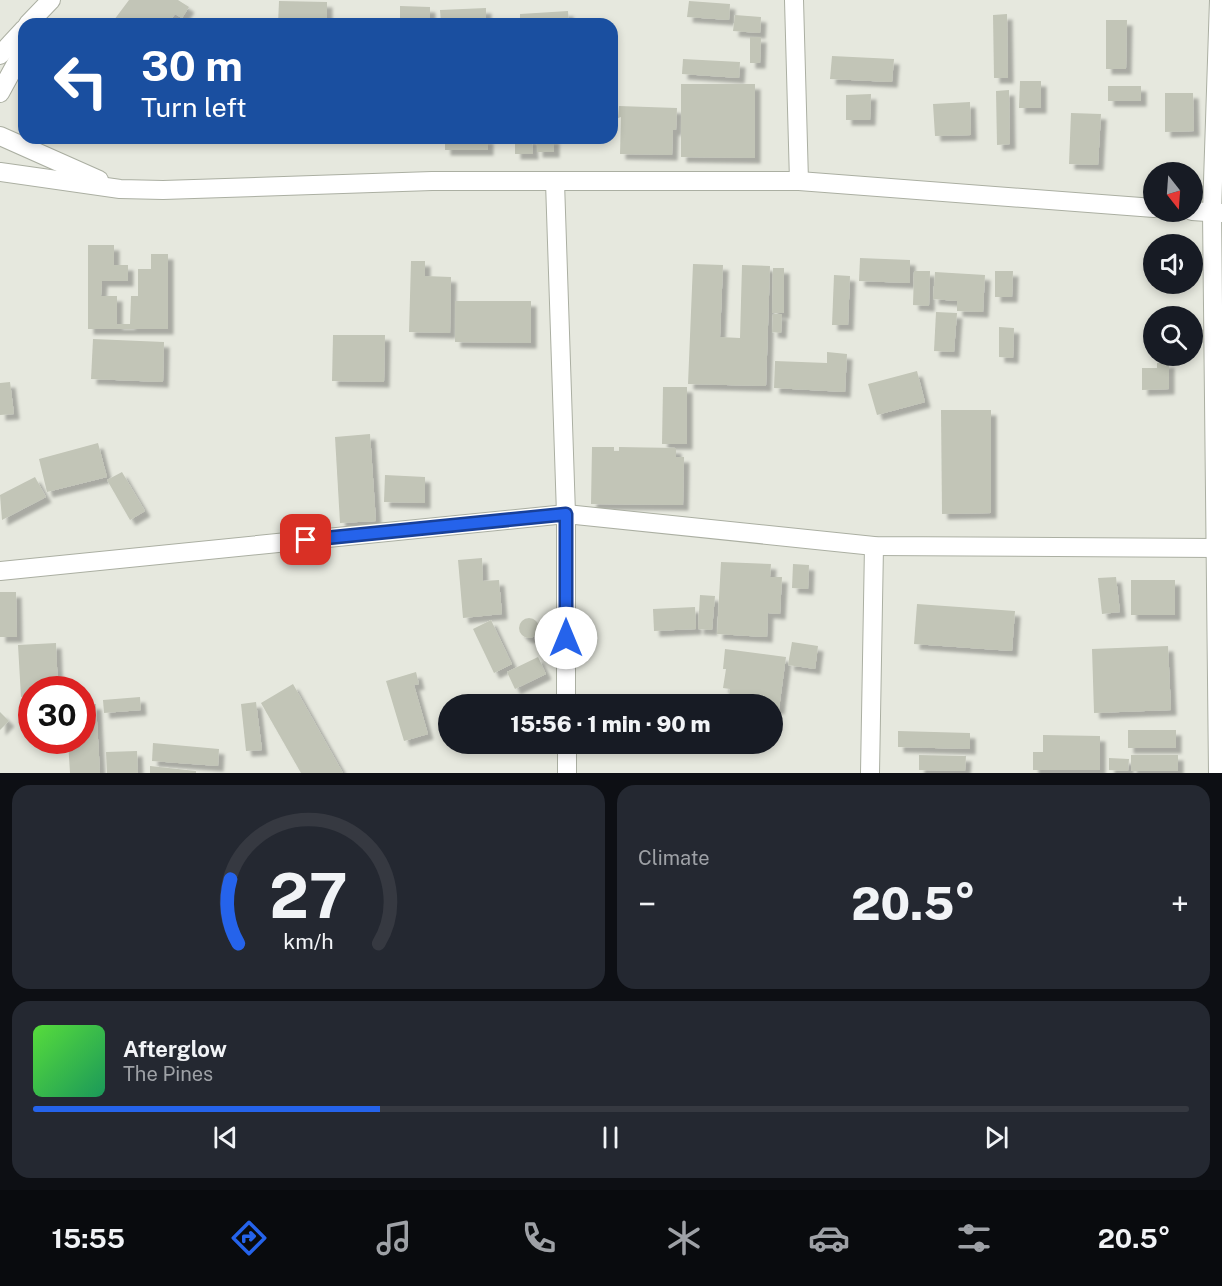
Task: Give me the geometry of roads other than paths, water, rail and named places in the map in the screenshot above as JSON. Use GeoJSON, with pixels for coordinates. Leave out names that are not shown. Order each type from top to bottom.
{"type":"FeatureCollection","features":[{"type":"Feature","properties":{"kind":"street"},"geometry":{"type":"LineString","coordinates":[[34,18],[50,0]]}},
{"type":"Feature","properties":{"kind":"street"},"geometry":{"type":"LineString","coordinates":[[41,18],[50,0]]}},
{"type":"Feature","properties":{"kind":"street"},"geometry":{"type":"LineString","coordinates":[[794,0],[799,181]]}},
{"type":"Feature","properties":{"kind":"street"},"geometry":{"type":"LineString","coordinates":[[1218,773],[1216,548],[1219,0]]}},
{"type":"Feature","properties":{"kind":"street"},"geometry":{"type":"LineString","coordinates":[[0,55],[18,36]]}},
{"type":"Feature","properties":{"kind":"street"},"geometry":{"type":"LineString","coordinates":[[0,93],[18,60]]}},
{"type":"Feature","properties":{"kind":"street"},"geometry":{"type":"LineString","coordinates":[[0,136],[18,144]]}},
{"type":"Feature","properties":{"kind":"street"},"geometry":{"type":"LineString","coordinates":[[18,144],[120,189]]}},
{"type":"Feature","properties":{"kind":"street"},"geometry":{"type":"LineString","coordinates":[[0,172],[120,189],[221,189],[432,181],[799,181],[1143,207]]}},
{"type":"Feature","properties":{"kind":"street"},"geometry":{"type":"LineString","coordinates":[[555,182],[566,514],[566,694]]}},
{"type":"Feature","properties":{"kind":"street"},"geometry":{"type":"LineString","coordinates":[[0,571],[566,514],[874,546],[1216,548]]}},
{"type":"Feature","properties":{"kind":"street"},"geometry":{"type":"LineString","coordinates":[[870,773],[874,546]]}},
{"type":"Feature","properties":{"kind":"street"},"geometry":{"type":"LineString","coordinates":[[567,754],[567,773]]}}]}
